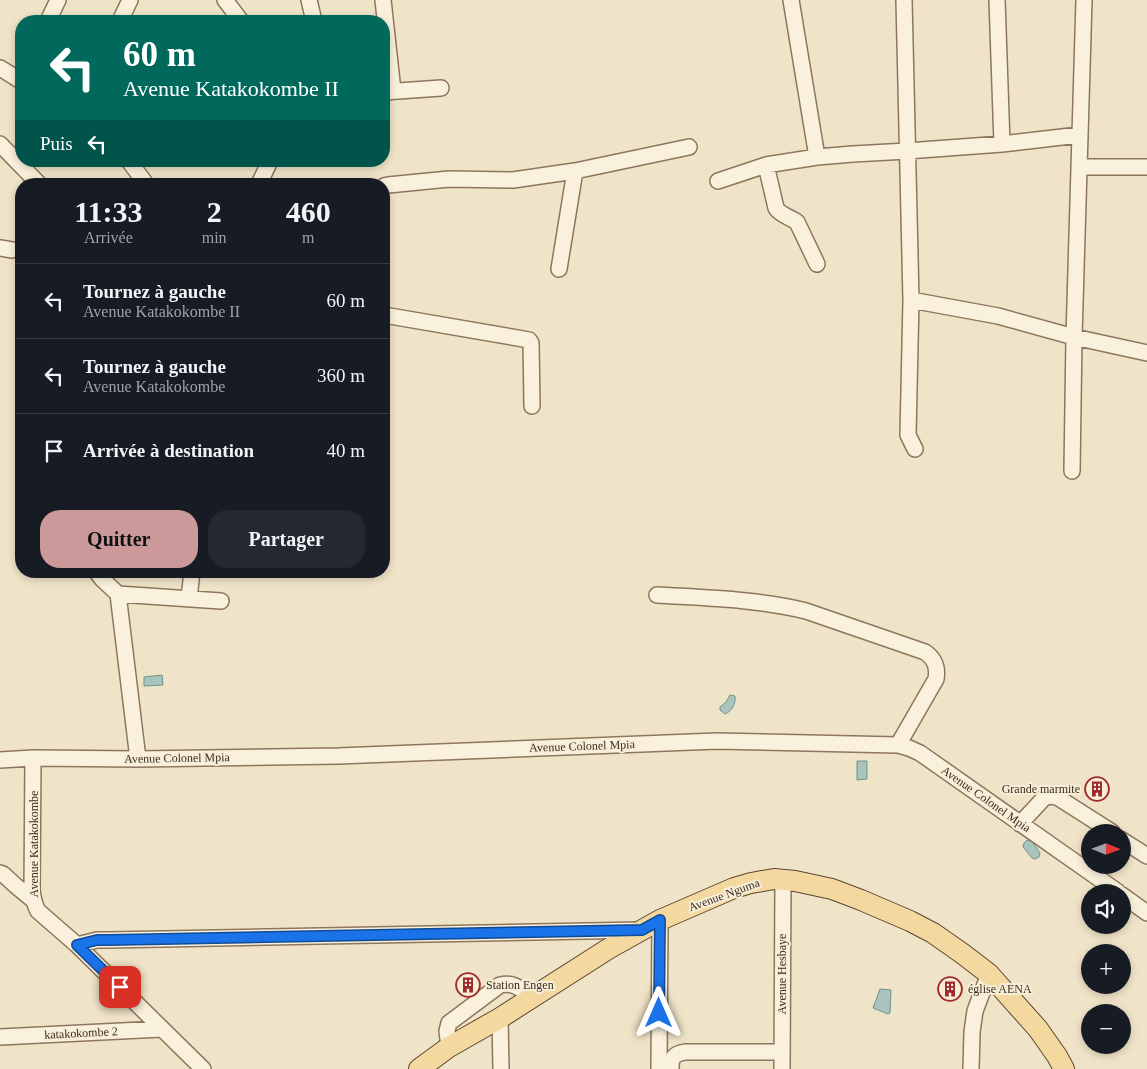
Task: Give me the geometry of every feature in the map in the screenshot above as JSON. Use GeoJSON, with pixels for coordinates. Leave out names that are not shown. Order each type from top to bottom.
{"type":"FeatureCollection","features":[{"type":"Feature","properties":{"kind":"main road","name":"Avenue Nguma"},"geometry":{"type":"LineString","coordinates":[[419,1069],[449,1047],[500,1018],[608,949],[651,925],[712,897],[751,882],[783,880],[832,889],[910,921],[933,933],[989,974],[1038,1029],[1064,1069]]}},
{"type":"Feature","properties":{"kind":"street"},"geometry":{"type":"LineString","coordinates":[[51,15],[58,0]]}},
{"type":"Feature","properties":{"kind":"street"},"geometry":{"type":"LineString","coordinates":[[123,15],[130,0]]}},
{"type":"Feature","properties":{"kind":"street"},"geometry":{"type":"LineString","coordinates":[[225,0],[236,15]]}},
{"type":"Feature","properties":{"kind":"street"},"geometry":{"type":"LineString","coordinates":[[308,0],[312,15]]}},
{"type":"Feature","properties":{"kind":"street"},"geometry":{"type":"LineString","coordinates":[[383,0],[384,15]]}},
{"type":"Feature","properties":{"kind":"street"},"geometry":{"type":"LineString","coordinates":[[791,0],[817,157]]}},
{"type":"Feature","properties":{"kind":"street"},"geometry":{"type":"LineString","coordinates":[[904,0],[911,300],[908,435],[915,449]]}},
{"type":"Feature","properties":{"kind":"street"},"geometry":{"type":"LineString","coordinates":[[997,0],[1002,144]]}},
{"type":"Feature","properties":{"kind":"street"},"geometry":{"type":"LineString","coordinates":[[1072,471],[1078,168],[1084,0]]}},
{"type":"Feature","properties":{"kind":"street"},"geometry":{"type":"LineString","coordinates":[[0,68],[15,76]]}},
{"type":"Feature","properties":{"kind":"street"},"geometry":{"type":"LineString","coordinates":[[390,92],[441,88]]}},
{"type":"Feature","properties":{"kind":"street"},"geometry":{"type":"LineString","coordinates":[[718,180],[766,165],[817,157],[1002,144],[1080,135]]}},
{"type":"Feature","properties":{"kind":"street"},"geometry":{"type":"LineString","coordinates":[[0,144],[15,159]]}},
{"type":"Feature","properties":{"kind":"street"},"geometry":{"type":"LineString","coordinates":[[390,185],[450,179],[513,180],[575,171],[690,147]]}},
{"type":"Feature","properties":{"kind":"street"},"geometry":{"type":"LineString","coordinates":[[766,165],[778,212],[797,222],[817,264]]}},
{"type":"Feature","properties":{"kind":"street"},"geometry":{"type":"LineString","coordinates":[[23,167],[34,178]]}},
{"type":"Feature","properties":{"kind":"street"},"geometry":{"type":"LineString","coordinates":[[133,167],[142,178]]}},
{"type":"Feature","properties":{"kind":"street"},"geometry":{"type":"LineString","coordinates":[[1078,168],[1147,167]]}},
{"type":"Feature","properties":{"kind":"street"},"geometry":{"type":"LineString","coordinates":[[559,269],[575,171]]}},
{"type":"Feature","properties":{"kind":"street"},"geometry":{"type":"LineString","coordinates":[[911,300],[998,316],[1074,337],[1147,353]]}},
{"type":"Feature","properties":{"kind":"street"},"geometry":{"type":"LineString","coordinates":[[390,316],[528,340],[531,343],[532,406]]}},
{"type":"Feature","properties":{"kind":"street"},"geometry":{"type":"LineString","coordinates":[[101,578],[118,594],[221,601]]}},
{"type":"Feature","properties":{"kind":"street"},"geometry":{"type":"LineString","coordinates":[[189,599],[191,578]]}},
{"type":"Feature","properties":{"kind":"street"},"geometry":{"type":"LineString","coordinates":[[118,594],[138,759]]}},
{"type":"Feature","properties":{"kind":"street"},"geometry":{"type":"LineString","coordinates":[[657,595],[746,601],[797,608],[925,652],[936,663],[936,680],[898,745]]}},
{"type":"Feature","properties":{"kind":"street","name":"Avenue Colonel Mpia"},"geometry":{"type":"LineString","coordinates":[[0,760],[34,758],[138,759],[338,756],[717,741],[898,745],[920,753],[1106,884]]}},
{"type":"Feature","properties":{"kind":"street","name":"Avenue Katakokombe"},"geometry":{"type":"LineString","coordinates":[[34,758],[33,900],[35,906],[203,1069]]}},
{"type":"Feature","properties":{"kind":"street"},"geometry":{"type":"LineString","coordinates":[[1020,824],[1044,798],[1050,796],[1057,797],[1099,824]]}},
{"type":"Feature","properties":{"kind":"street"},"geometry":{"type":"LineString","coordinates":[[1131,846],[1147,856]]}},
{"type":"Feature","properties":{"kind":"street"},"geometry":{"type":"LineString","coordinates":[[0,873],[33,900]]}},
{"type":"Feature","properties":{"kind":"street","name":"Avenue Hesbaye"},"geometry":{"type":"LineString","coordinates":[[782,1069],[783,880]]}},
{"type":"Feature","properties":{"kind":"street"},"geometry":{"type":"LineString","coordinates":[[1131,901],[1147,913]]}},
{"type":"Feature","properties":{"kind":"street"},"geometry":{"type":"LineString","coordinates":[[77,945],[97,940],[651,925],[658,1069]]}},
{"type":"Feature","properties":{"kind":"street"},"geometry":{"type":"LineString","coordinates":[[972,1069],[972,1032],[975,1011],[989,974]]}},
{"type":"Feature","properties":{"kind":"street"},"geometry":{"type":"LineString","coordinates":[[449,1047],[447,1031],[449,1023],[500,985],[514,985],[532,997]]}},
{"type":"Feature","properties":{"kind":"street"},"geometry":{"type":"LineString","coordinates":[[500,1018],[500,1069]]}},
{"type":"Feature","properties":{"kind":"street","name":"katakokombe 2"},"geometry":{"type":"LineString","coordinates":[[0,1037],[162,1029]]}},
{"type":"Feature","properties":{"kind":"street"},"geometry":{"type":"LineString","coordinates":[[671,1069],[671,1061],[675,1055],[685,1052],[782,1052]]}},
{"type":"Feature","properties":{"kind":"water"},"geometry":{"type":"Polygon","coordinates":[[[162,675],[163,685],[144,686],[144,677],[162,675]]]}},
{"type":"Feature","properties":{"kind":"water"},"geometry":{"type":"Polygon","coordinates":[[[730,695],[735,696],[735,702],[732,709],[725,714],[720,710],[720,707],[730,695]]]}},
{"type":"Feature","properties":{"kind":"water"},"geometry":{"type":"Polygon","coordinates":[[[857,761],[867,761],[867,779],[857,780],[857,761]]]}},
{"type":"Feature","properties":{"kind":"water"},"geometry":{"type":"Polygon","coordinates":[[[1027,840],[1032,841],[1040,853],[1039,857],[1032,858],[1023,847],[1027,840]]]}},
{"type":"Feature","properties":{"kind":"water"},"geometry":{"type":"Polygon","coordinates":[[[880,989],[891,990],[890,1013],[888,1014],[873,1008],[880,989]]]}},
{"type":"Feature","properties":{"kind":"place","name":"Grande marmite"},"geometry":{"type":"Point","coordinates":[1097,789]}},
{"type":"Feature","properties":{"kind":"place","name":"Station Engen"},"geometry":{"type":"Point","coordinates":[468,985]}},
{"type":"Feature","properties":{"kind":"place","name":"église AENA"},"geometry":{"type":"Point","coordinates":[950,989]}},
{"type":"Feature","properties":{"kind":"route"},"geometry":{"type":"LineString","coordinates":[[120,987],[77,945],[97,940],[642,930],[660,920],[659,1013]]}}]}
